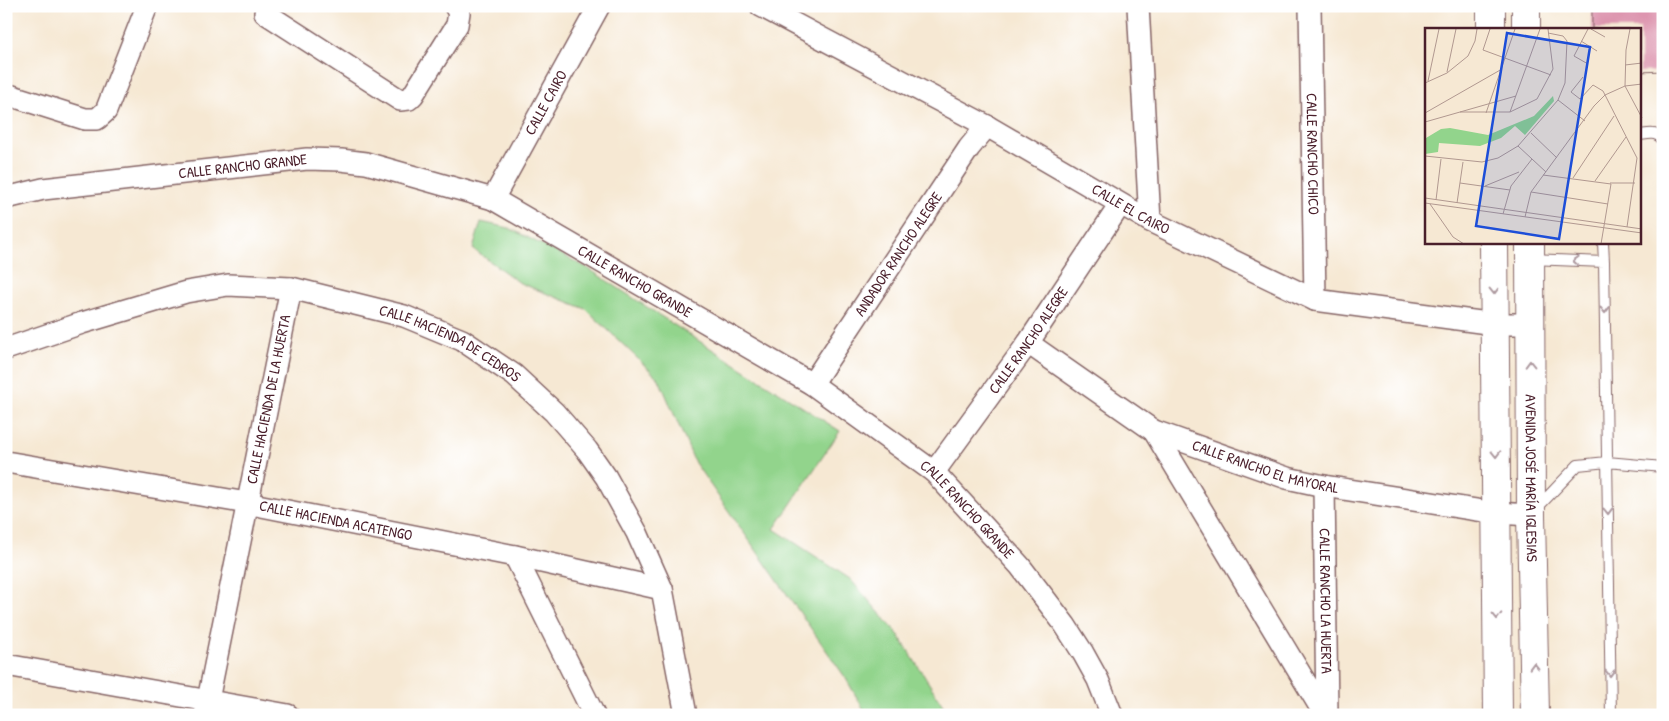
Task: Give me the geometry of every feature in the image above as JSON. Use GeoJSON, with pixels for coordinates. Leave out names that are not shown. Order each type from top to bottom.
{"type":"FeatureCollection","features":[{"type":"Feature","properties":{"kind":"main road"},"geometry":{"type":"LineString","coordinates":[[1490,6],[1491,28]]}},
{"type":"Feature","properties":{"kind":"main road"},"geometry":{"type":"LineString","coordinates":[[1526,6],[1526,28]]}},
{"type":"Feature","properties":{"kind":"main road"},"geometry":{"type":"LineString","coordinates":[[1494,244],[1498,715]]}},
{"type":"Feature","properties":{"kind":"main road","name":"AVENIDA JOSÉ MARÍA IGLESIAS"},"geometry":{"type":"LineString","coordinates":[[1530,251],[1531,515],[1535,715]]}},
{"type":"Feature","properties":{"kind":"street"},"geometry":{"type":"LineString","coordinates":[[6,94],[85,119],[97,120],[106,111],[147,6]]}},
{"type":"Feature","properties":{"kind":"street"},"geometry":{"type":"LineString","coordinates":[[265,14],[400,100],[405,101],[413,95],[457,25],[459,13],[455,6]]}},
{"type":"Feature","properties":{"kind":"street","name":"CALLE CAIRO"},"geometry":{"type":"LineString","coordinates":[[493,199],[599,6]]}},
{"type":"Feature","properties":{"kind":"street","name":"CALLE EL CAIRO"},"geometry":{"type":"LineString","coordinates":[[761,6],[987,126],[1150,221],[1314,300],[1494,324],[1530,324]]}},
{"type":"Feature","properties":{"kind":"street"},"geometry":{"type":"LineString","coordinates":[[1138,6],[1150,221]]}},
{"type":"Feature","properties":{"kind":"street","name":"CALLE RANCHO CHICO"},"geometry":{"type":"LineString","coordinates":[[1310,6],[1314,300]]}},
{"type":"Feature","properties":{"kind":"street","name":"ANDADOR RANCHO ALEGRE"},"geometry":{"type":"LineString","coordinates":[[812,384],[964,156],[987,126]]}},
{"type":"Feature","properties":{"kind":"street","name":"CALLE RANCHO GRANDE"},"geometry":{"type":"LineString","coordinates":[[6,198],[43,189],[307,159],[366,163],[493,199],[812,384],[934,472],[1020,566],[1065,625],[1098,680],[1112,715]]}},
{"type":"Feature","properties":{"kind":"street","name":"CALLE RANCHO ALEGRE"},"geometry":{"type":"LineString","coordinates":[[934,472],[1028,343],[1120,205]]}},
{"type":"Feature","properties":{"kind":"street","name":"CALLE HACIENDA DE CEDROS"},"geometry":{"type":"LineString","coordinates":[[6,349],[82,322],[186,292],[228,285],[291,288],[404,316],[462,340],[514,375],[554,412],[602,470],[637,533],[662,589],[686,715]]}},
{"type":"Feature","properties":{"kind":"street","name":"CALLE HACIENDA DE LA HUERTA"},"geometry":{"type":"LineString","coordinates":[[206,708],[291,288]]}},
{"type":"Feature","properties":{"kind":"street","name":"CALLE RANCHO EL MAYORAL"},"geometry":{"type":"LineString","coordinates":[[1028,343],[1154,431],[1286,478],[1324,486],[1496,513],[1531,515]]}},
{"type":"Feature","properties":{"kind":"street"},"geometry":{"type":"LineString","coordinates":[[1154,431],[1326,715]]}},
{"type":"Feature","properties":{"kind":"street","name":"CALLE HACIENDA ACATENGO"},"geometry":{"type":"LineString","coordinates":[[6,462],[247,503],[515,556],[662,589]]}},
{"type":"Feature","properties":{"kind":"street","name":"CALLE RANCHO LA HUERTA"},"geometry":{"type":"LineString","coordinates":[[1324,486],[1326,715]]}},
{"type":"Feature","properties":{"kind":"street"},"geometry":{"type":"LineString","coordinates":[[515,556],[594,715]]}},
{"type":"Feature","properties":{"kind":"street"},"geometry":{"type":"LineString","coordinates":[[6,665],[206,708],[288,715]]}},
{"type":"Feature","properties":{"kind":"lane"},"geometry":{"type":"LineString","coordinates":[[1642,135],[1658,135],[1663,141]]}},
{"type":"Feature","properties":{"kind":"lane"},"geometry":{"type":"LineString","coordinates":[[1603,244],[1611,715]]}},
{"type":"Feature","properties":{"kind":"lane"},"geometry":{"type":"LineString","coordinates":[[1530,251],[1604,262]]}},
{"type":"Feature","properties":{"kind":"lane"},"geometry":{"type":"LineString","coordinates":[[1531,515],[1578,465],[1607,462],[1663,467]]}},
{"type":"Feature","properties":{"kind":"green space"},"geometry":{"type":"Polygon","coordinates":[[[481,222],[509,228],[586,267],[840,431],[774,529],[850,579],[897,633],[949,715],[867,715],[845,677],[695,463],[659,379],[586,309],[520,283],[473,249],[481,222]]]}},
{"type":"Feature","properties":{"kind":"building"},"geometry":{"type":"Polygon","coordinates":[[[1592,6],[1663,6],[1663,71],[1642,72],[1642,28],[1592,28],[1592,6]]]}}]}
